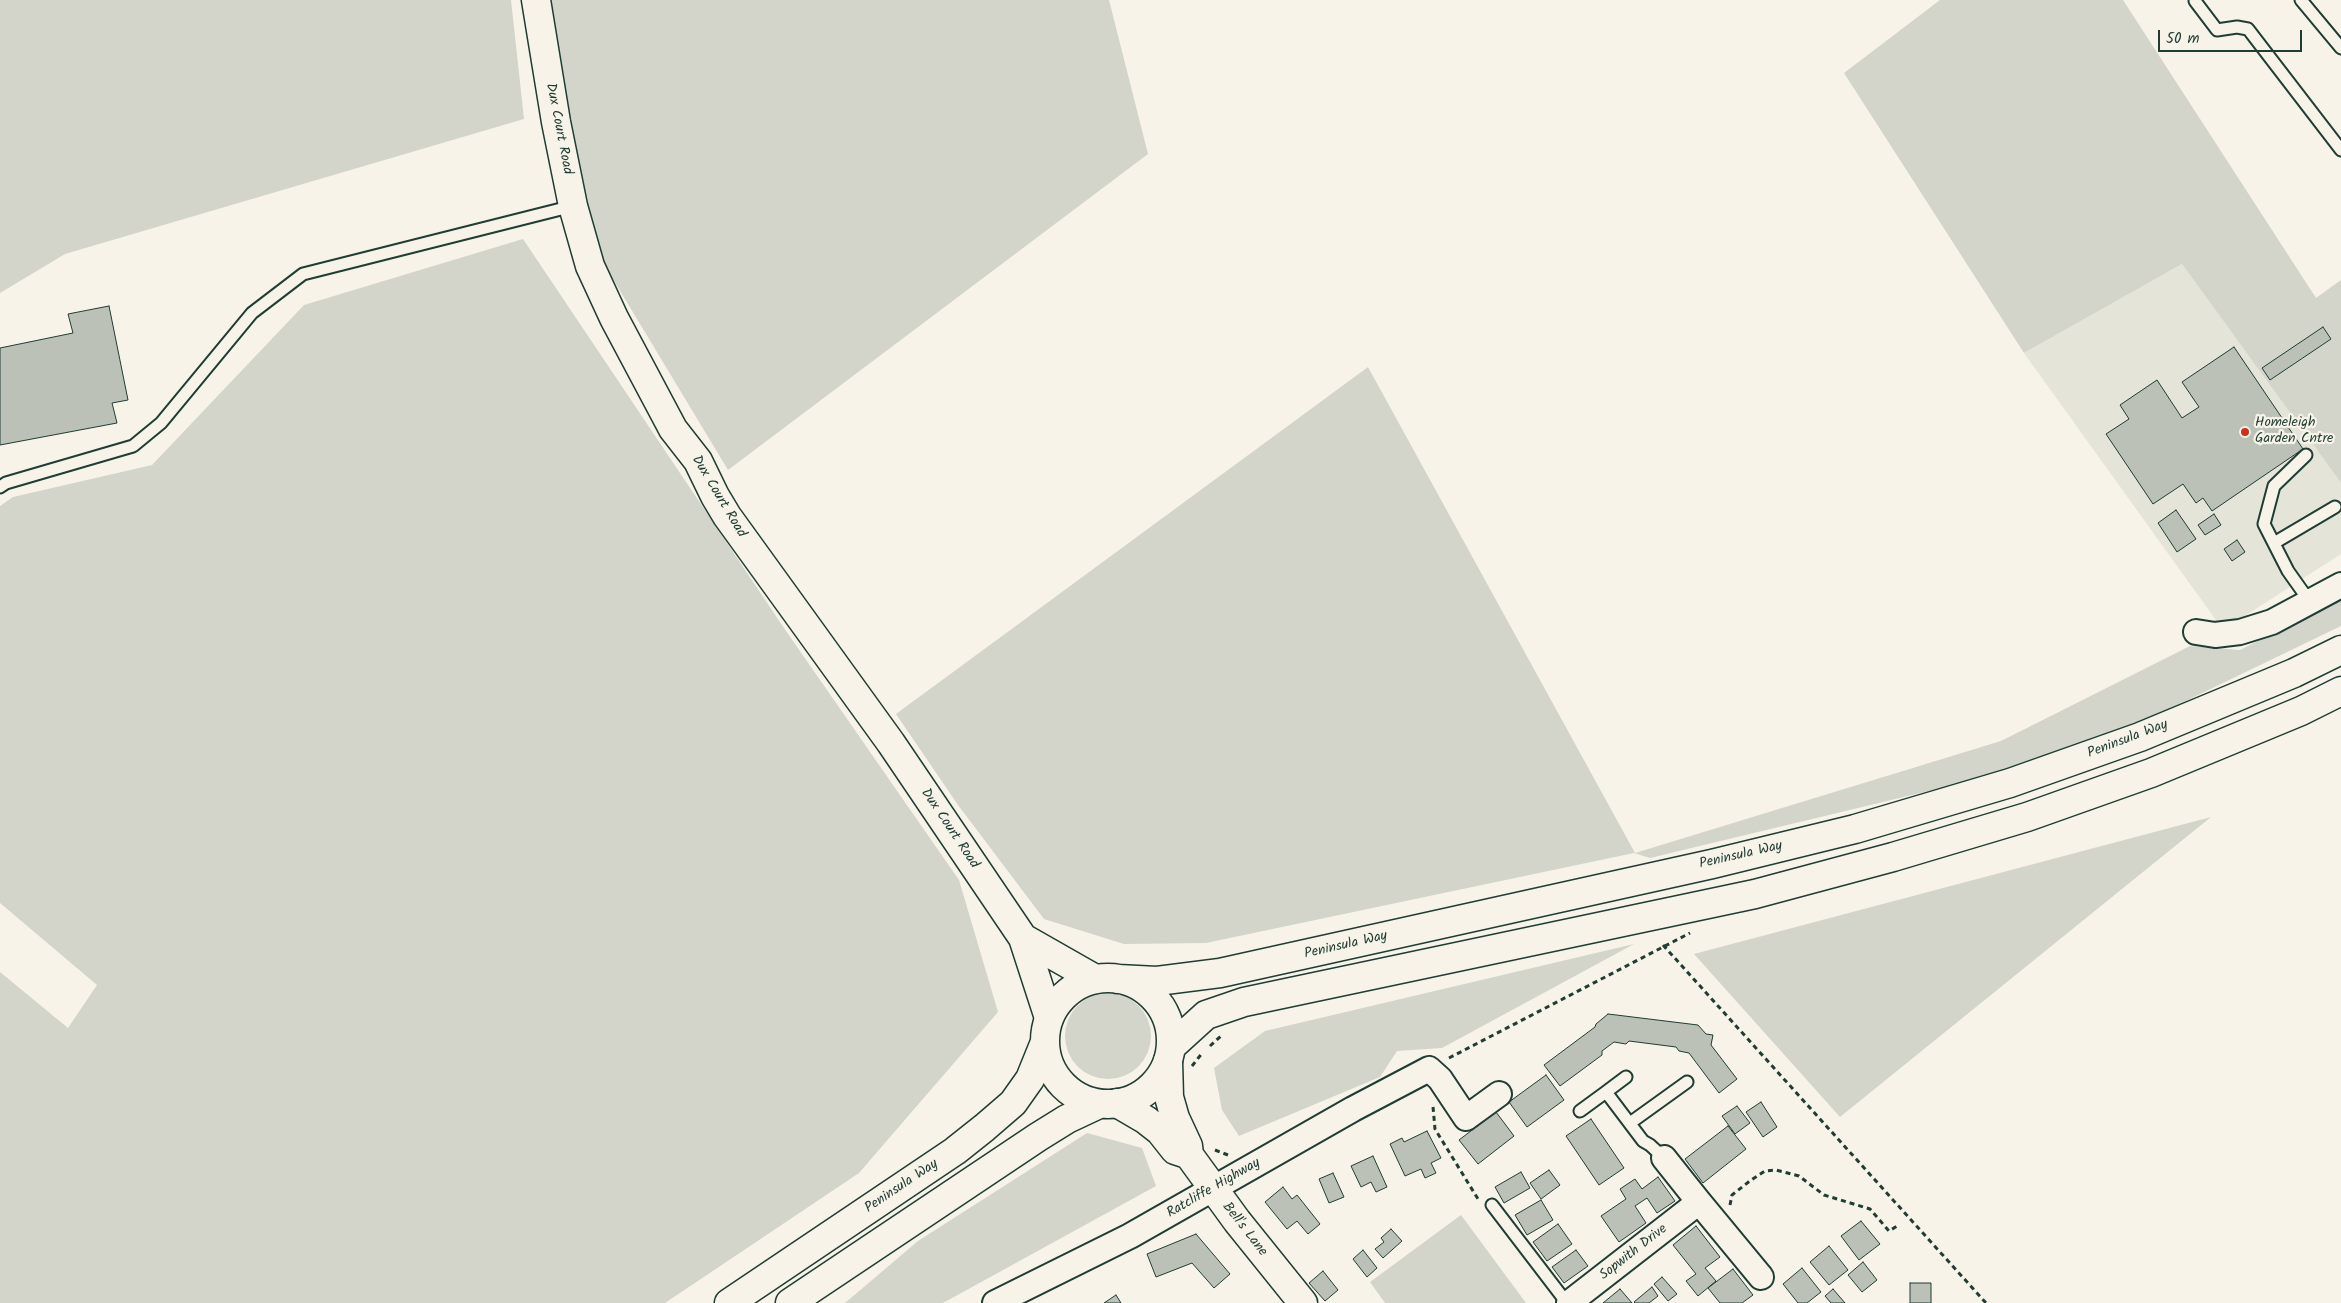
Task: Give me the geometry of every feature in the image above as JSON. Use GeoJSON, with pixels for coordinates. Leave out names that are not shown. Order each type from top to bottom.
{"type":"FeatureCollection","features":[{"type":"Feature","properties":{"kind":"main road","name":"Dux Court Road"},"geometry":{"type":"LineString","coordinates":[[536,0],[556,122],[573,206],[590,266],[614,318],[673,429],[698,461],[715,496],[805,626],[891,743],[1023,938],[1047,1030]]}},
{"type":"Feature","properties":{"kind":"main road","name":"Peninsula Way"},"geometry":{"type":"LineString","coordinates":[[1107,979],[1157,981],[1220,973],[1692,868],[1855,829],[2010,783],[2140,737],[2294,673],[2341,650]]}},
{"type":"Feature","properties":{"kind":"main road"},"geometry":{"type":"LineString","coordinates":[[790,1303],[1067,1118],[1108,1104],[1132,1099],[1145,1092],[1177,1058],[1206,1016],[1244,1002],[1755,894],[1893,857],[2027,817],[2151,773],[2301,711],[2341,691]]}},
{"type":"Feature","properties":{"kind":"main road","name":"Dux Court Road"},"geometry":{"type":"LineString","coordinates":[[1023,938],[1107,979]]}},
{"type":"Feature","properties":{"kind":"main road"},"geometry":{"type":"LineString","coordinates":[[1108,1104],[1069,1090],[1056,1076],[1049,1062],[1047,1030],[1063,996],[1078,985],[1107,979],[1148,992],[1161,1006],[1169,1024],[1177,1058]]}},
{"type":"Feature","properties":{"kind":"main road","name":"Peninsula Way"},"geometry":{"type":"LineString","coordinates":[[729,1303],[947,1156],[1013,1104],[1030,1079],[1047,1030]]}},
{"type":"Feature","properties":{"kind":"main road","name":"Bell's Lane"},"geometry":{"type":"LineString","coordinates":[[1177,1058],[1169,1097],[1188,1146],[1199,1151],[1212,1188],[1264,1257],[1304,1303]]}},
{"type":"Feature","properties":{"kind":"main road","name":"Bell's Lane"},"geometry":{"type":"LineString","coordinates":[[1108,1104],[1152,1124],[1175,1150],[1199,1151]]}},
{"type":"Feature","properties":{"kind":"street"},"geometry":{"type":"LineString","coordinates":[[2196,632],[2215,635],[2240,632],[2272,622],[2341,584]]}},
{"type":"Feature","properties":{"kind":"street"},"geometry":{"type":"LineString","coordinates":[[1429,1069],[1440,1079],[1466,1118],[1499,1094]]}},
{"type":"Feature","properties":{"kind":"street","name":"Ratcliffe Highway"},"geometry":{"type":"LineString","coordinates":[[1003,1301],[1130,1236],[1353,1109],[1429,1069]]}},
{"type":"Feature","properties":{"kind":"street"},"geometry":{"type":"LineString","coordinates":[[1664,1158],[1761,1277]]}},
{"type":"Feature","properties":{"kind":"street","name":"Sopwith Drive"},"geometry":{"type":"LineString","coordinates":[[1568,1303],[1699,1202]]}},
{"type":"Feature","properties":{"kind":"lane"},"geometry":{"type":"LineString","coordinates":[[2300,0],[2341,48]]}},
{"type":"Feature","properties":{"kind":"lane"},"geometry":{"type":"LineString","coordinates":[[2195,1],[2217,30],[2237,27],[2248,29],[2341,150]]}},
{"type":"Feature","properties":{"kind":"lane"},"geometry":{"type":"LineString","coordinates":[[0,487],[6,483],[133,446],[161,423],[252,313],[303,274],[573,206]]}},
{"type":"Feature","properties":{"kind":"lane"},"geometry":{"type":"LineString","coordinates":[[2306,455],[2274,486],[2264,524],[2288,570],[2310,602]]}},
{"type":"Feature","properties":{"kind":"lane"},"geometry":{"type":"LineString","coordinates":[[2274,543],[2335,507]]}},
{"type":"Feature","properties":{"kind":"lane"},"geometry":{"type":"LineString","coordinates":[[1580,1110],[1626,1077]]}},
{"type":"Feature","properties":{"kind":"lane"},"geometry":{"type":"LineString","coordinates":[[1630,1123],[1687,1082]]}},
{"type":"Feature","properties":{"kind":"lane"},"geometry":{"type":"LineString","coordinates":[[1606,1092],[1643,1141],[1650,1144],[1664,1158]]}},
{"type":"Feature","properties":{"kind":"lane"},"geometry":{"type":"LineString","coordinates":[[1492,1205],[1568,1303]]}},
{"type":"Feature","properties":{"kind":"path"},"geometry":{"type":"LineString","coordinates":[[1492,1205],[1482,1204],[1435,1128],[1429,1069],[1698,929]]}},
{"type":"Feature","properties":{"kind":"path"},"geometry":{"type":"LineString","coordinates":[[1664,946],[1986,1303]]}},
{"type":"Feature","properties":{"kind":"path"},"geometry":{"type":"LineString","coordinates":[[1177,1058],[1202,1053],[1227,1031]]}},
{"type":"Feature","properties":{"kind":"path"},"geometry":{"type":"LineString","coordinates":[[1199,1151],[1237,1156],[1245,1171]]}},
{"type":"Feature","properties":{"kind":"path"},"geometry":{"type":"LineString","coordinates":[[1717,1224],[1728,1214],[1732,1195],[1765,1171],[1776,1170],[1798,1176],[1824,1195],[1870,1209],[1889,1231],[1899,1225]]}},
{"type":"Feature","properties":{"kind":"shaded area"},"geometry":{"type":"Polygon","coordinates":[[[0,0],[511,0],[524,119],[65,254],[0,293],[0,0]]]}},
{"type":"Feature","properties":{"kind":"shaded area"},"geometry":{"type":"Polygon","coordinates":[[[549,0],[1109,0],[1148,154],[728,470],[593,246],[549,0]]]}},
{"type":"Feature","properties":{"kind":"shaded area"},"geometry":{"type":"Polygon","coordinates":[[[1940,0],[2123,0],[2316,298],[2341,280],[2341,483],[2182,264],[2024,353],[1844,73],[1940,0]]]}},
{"type":"Feature","properties":{"kind":"shaded area"},"geometry":{"type":"Polygon","coordinates":[[[523,239],[786,631],[959,880],[998,1012],[859,1173],[665,1303],[0,1303],[0,972],[68,1028],[97,985],[0,903],[0,506],[13,497],[152,465],[304,305],[523,239]]]}},
{"type":"Feature","properties":{"kind":"shaded area"},"geometry":{"type":"Polygon","coordinates":[[[2182,264],[2341,483],[2341,554],[2223,630],[2024,353],[2182,264]]]}},
{"type":"Feature","properties":{"kind":"shaded area"},"geometry":{"type":"Polygon","coordinates":[[[1368,367],[1635,853],[2001,741],[2190,646],[2240,650],[2341,599],[2341,626],[2136,725],[1966,782],[1650,858],[1634,853],[1206,943],[1124,944],[1044,919],[958,805],[896,714],[1368,367]]]}},
{"type":"Feature","properties":{"kind":"shaded area"},"geometry":{"type":"Polygon","coordinates":[[[2211,817],[1840,1117],[1694,954],[2211,817]]]}},
{"type":"Feature","properties":{"kind":"shaded area"},"geometry":{"type":"Polygon","coordinates":[[[1634,944],[1442,1048],[1397,1051],[1380,1077],[1239,1136],[1222,1110],[1214,1068],[1265,1031],[1634,944]]]}},
{"type":"Feature","properties":{"kind":"shaded area"},"geometry":{"type":"Polygon","coordinates":[[[1108,993],[1125,996],[1139,1005],[1148,1019],[1151,1036],[1148,1053],[1139,1067],[1125,1076],[1108,1079],[1091,1076],[1077,1067],[1068,1053],[1065,1036],[1068,1019],[1077,1005],[1091,996],[1108,993]]]}},
{"type":"Feature","properties":{"kind":"shaded area"},"geometry":{"type":"Polygon","coordinates":[[[1087,1133],[1142,1148],[1156,1186],[943,1303],[845,1303],[918,1241],[1087,1133]]]}},
{"type":"Feature","properties":{"kind":"shaded area"},"geometry":{"type":"Polygon","coordinates":[[[1461,1215],[1526,1303],[1385,1303],[1370,1282],[1461,1215]]]}},
{"type":"Feature","properties":{"kind":"building"},"geometry":{"type":"Polygon","coordinates":[[[109,306],[128,400],[112,403],[117,423],[0,445],[0,348],[73,333],[68,314],[109,306]]]}},
{"type":"Feature","properties":{"kind":"building"},"geometry":{"type":"Polygon","coordinates":[[[2323,327],[2331,339],[2270,380],[2262,368],[2323,327]]]}},
{"type":"Feature","properties":{"kind":"building"},"geometry":{"type":"Polygon","coordinates":[[[2234,347],[2303,449],[2212,511],[2203,498],[2196,503],[2183,484],[2153,504],[2106,434],[2129,419],[2120,405],[2157,380],[2182,418],[2199,407],[2182,382],[2234,347]]]}},
{"type":"Feature","properties":{"kind":"building"},"geometry":{"type":"Polygon","coordinates":[[[2176,510],[2196,539],[2177,552],[2158,523],[2176,510]]]}},
{"type":"Feature","properties":{"kind":"building"},"geometry":{"type":"Polygon","coordinates":[[[2214,514],[2221,525],[2205,535],[2198,525],[2214,514]]]}},
{"type":"Feature","properties":{"kind":"building"},"geometry":{"type":"Polygon","coordinates":[[[2237,540],[2245,552],[2232,561],[2224,549],[2237,540]]]}},
{"type":"Feature","properties":{"kind":"building"},"geometry":{"type":"Polygon","coordinates":[[[1608,1014],[1698,1025],[1706,1034],[1713,1035],[1711,1045],[1737,1079],[1719,1093],[1689,1053],[1679,1051],[1676,1047],[1629,1041],[1626,1044],[1614,1042],[1602,1051],[1602,1055],[1560,1086],[1544,1065],[1595,1027],[1608,1014]]]}},
{"type":"Feature","properties":{"kind":"building"},"geometry":{"type":"Polygon","coordinates":[[[1546,1075],[1564,1100],[1527,1127],[1509,1102],[1546,1075]]]}},
{"type":"Feature","properties":{"kind":"building"},"geometry":{"type":"Polygon","coordinates":[[[1761,1102],[1777,1127],[1763,1137],[1746,1112],[1761,1102]]]}},
{"type":"Feature","properties":{"kind":"building"},"geometry":{"type":"Polygon","coordinates":[[[1737,1106],[1750,1123],[1735,1134],[1722,1116],[1737,1106]]]}},
{"type":"Feature","properties":{"kind":"building"},"geometry":{"type":"Polygon","coordinates":[[[1496,1112],[1514,1136],[1478,1164],[1459,1140],[1496,1112]]]}},
{"type":"Feature","properties":{"kind":"building"},"geometry":{"type":"Polygon","coordinates":[[[1591,1119],[1624,1168],[1599,1185],[1566,1136],[1591,1119]]]}},
{"type":"Feature","properties":{"kind":"building"},"geometry":{"type":"Polygon","coordinates":[[[1728,1126],[1746,1149],[1703,1183],[1685,1159],[1728,1126]]]}},
{"type":"Feature","properties":{"kind":"building"},"geometry":{"type":"Polygon","coordinates":[[[1427,1131],[1441,1158],[1431,1163],[1436,1173],[1425,1178],[1421,1169],[1405,1176],[1390,1144],[1402,1138],[1404,1142],[1427,1131]]]}},
{"type":"Feature","properties":{"kind":"building"},"geometry":{"type":"Polygon","coordinates":[[[1373,1156],[1387,1187],[1376,1192],[1371,1182],[1361,1187],[1351,1166],[1373,1156]]]}},
{"type":"Feature","properties":{"kind":"building"},"geometry":{"type":"Polygon","coordinates":[[[1549,1170],[1560,1185],[1541,1199],[1530,1183],[1549,1170]]]}},
{"type":"Feature","properties":{"kind":"building"},"geometry":{"type":"Polygon","coordinates":[[[1521,1172],[1530,1188],[1504,1203],[1495,1187],[1521,1172]]]}},
{"type":"Feature","properties":{"kind":"building"},"geometry":{"type":"Polygon","coordinates":[[[1333,1173],[1344,1197],[1329,1203],[1319,1179],[1333,1173]]]}},
{"type":"Feature","properties":{"kind":"building"},"geometry":{"type":"Polygon","coordinates":[[[1658,1177],[1675,1201],[1657,1213],[1647,1198],[1635,1206],[1646,1223],[1619,1242],[1601,1216],[1626,1199],[1620,1189],[1635,1179],[1642,1189],[1658,1177]]]}},
{"type":"Feature","properties":{"kind":"building"},"geometry":{"type":"Polygon","coordinates":[[[1283,1187],[1292,1199],[1297,1195],[1320,1224],[1308,1234],[1297,1221],[1287,1229],[1265,1202],[1283,1187]]]}},
{"type":"Feature","properties":{"kind":"building"},"geometry":{"type":"Polygon","coordinates":[[[1541,1200],[1553,1220],[1527,1235],[1515,1215],[1541,1200]]]}},
{"type":"Feature","properties":{"kind":"building"},"geometry":{"type":"Polygon","coordinates":[[[1861,1221],[1880,1244],[1859,1260],[1841,1236],[1861,1221]]]}},
{"type":"Feature","properties":{"kind":"building"},"geometry":{"type":"Polygon","coordinates":[[[1558,1224],[1572,1244],[1547,1261],[1533,1242],[1558,1224]]]}},
{"type":"Feature","properties":{"kind":"building"},"geometry":{"type":"Polygon","coordinates":[[[1696,1226],[1720,1257],[1705,1268],[1716,1281],[1698,1296],[1686,1281],[1696,1274],[1673,1245],[1696,1226]]]}},
{"type":"Feature","properties":{"kind":"building"},"geometry":{"type":"Polygon","coordinates":[[[1391,1229],[1402,1241],[1383,1258],[1375,1249],[1384,1242],[1381,1238],[1391,1229]]]}},
{"type":"Feature","properties":{"kind":"building"},"geometry":{"type":"Polygon","coordinates":[[[1196,1234],[1230,1274],[1214,1288],[1192,1263],[1156,1277],[1147,1254],[1196,1234]]]}},
{"type":"Feature","properties":{"kind":"building"},"geometry":{"type":"Polygon","coordinates":[[[1829,1246],[1848,1270],[1829,1285],[1810,1262],[1829,1246]]]}},
{"type":"Feature","properties":{"kind":"building"},"geometry":{"type":"Polygon","coordinates":[[[1363,1250],[1377,1268],[1367,1277],[1353,1259],[1363,1250]]]}},
{"type":"Feature","properties":{"kind":"building"},"geometry":{"type":"Polygon","coordinates":[[[1576,1250],[1588,1266],[1564,1283],[1552,1267],[1576,1250]]]}},
{"type":"Feature","properties":{"kind":"building"},"geometry":{"type":"Polygon","coordinates":[[[1863,1262],[1877,1280],[1862,1292],[1848,1275],[1863,1262]]]}},
{"type":"Feature","properties":{"kind":"building"},"geometry":{"type":"Polygon","coordinates":[[[1802,1268],[1821,1292],[1807,1303],[1798,1303],[1783,1284],[1802,1268]]]}},
{"type":"Feature","properties":{"kind":"building"},"geometry":{"type":"Polygon","coordinates":[[[1733,1269],[1753,1295],[1742,1303],[1720,1303],[1708,1288],[1733,1269]]]}},
{"type":"Feature","properties":{"kind":"building"},"geometry":{"type":"Polygon","coordinates":[[[1323,1271],[1338,1290],[1325,1301],[1309,1283],[1323,1271]]]}},
{"type":"Feature","properties":{"kind":"building"},"geometry":{"type":"Polygon","coordinates":[[[1662,1277],[1677,1294],[1668,1301],[1654,1284],[1662,1277]]]}},
{"type":"Feature","properties":{"kind":"building"},"geometry":{"type":"Polygon","coordinates":[[[1910,1283],[1931,1283],[1931,1303],[1910,1303],[1910,1283]]]}},
{"type":"Feature","properties":{"kind":"building"},"geometry":{"type":"Polygon","coordinates":[[[1652,1287],[1658,1296],[1649,1303],[1634,1302],[1652,1287]]]}},
{"type":"Feature","properties":{"kind":"building"},"geometry":{"type":"Polygon","coordinates":[[[1620,1289],[1632,1303],[1603,1303],[1620,1289]]]}},
{"type":"Feature","properties":{"kind":"building"},"geometry":{"type":"Polygon","coordinates":[[[1833,1289],[1845,1303],[1831,1303],[1825,1296],[1833,1289]]]}},
{"type":"Feature","properties":{"kind":"building"},"geometry":{"type":"Polygon","coordinates":[[[1116,1295],[1121,1303],[1104,1303],[1116,1295]]]}},
{"type":"Feature","properties":{"kind":"place","name":"Homeleigh Garden Cntre"},"geometry":{"type":"Point","coordinates":[2245,432]}}]}
